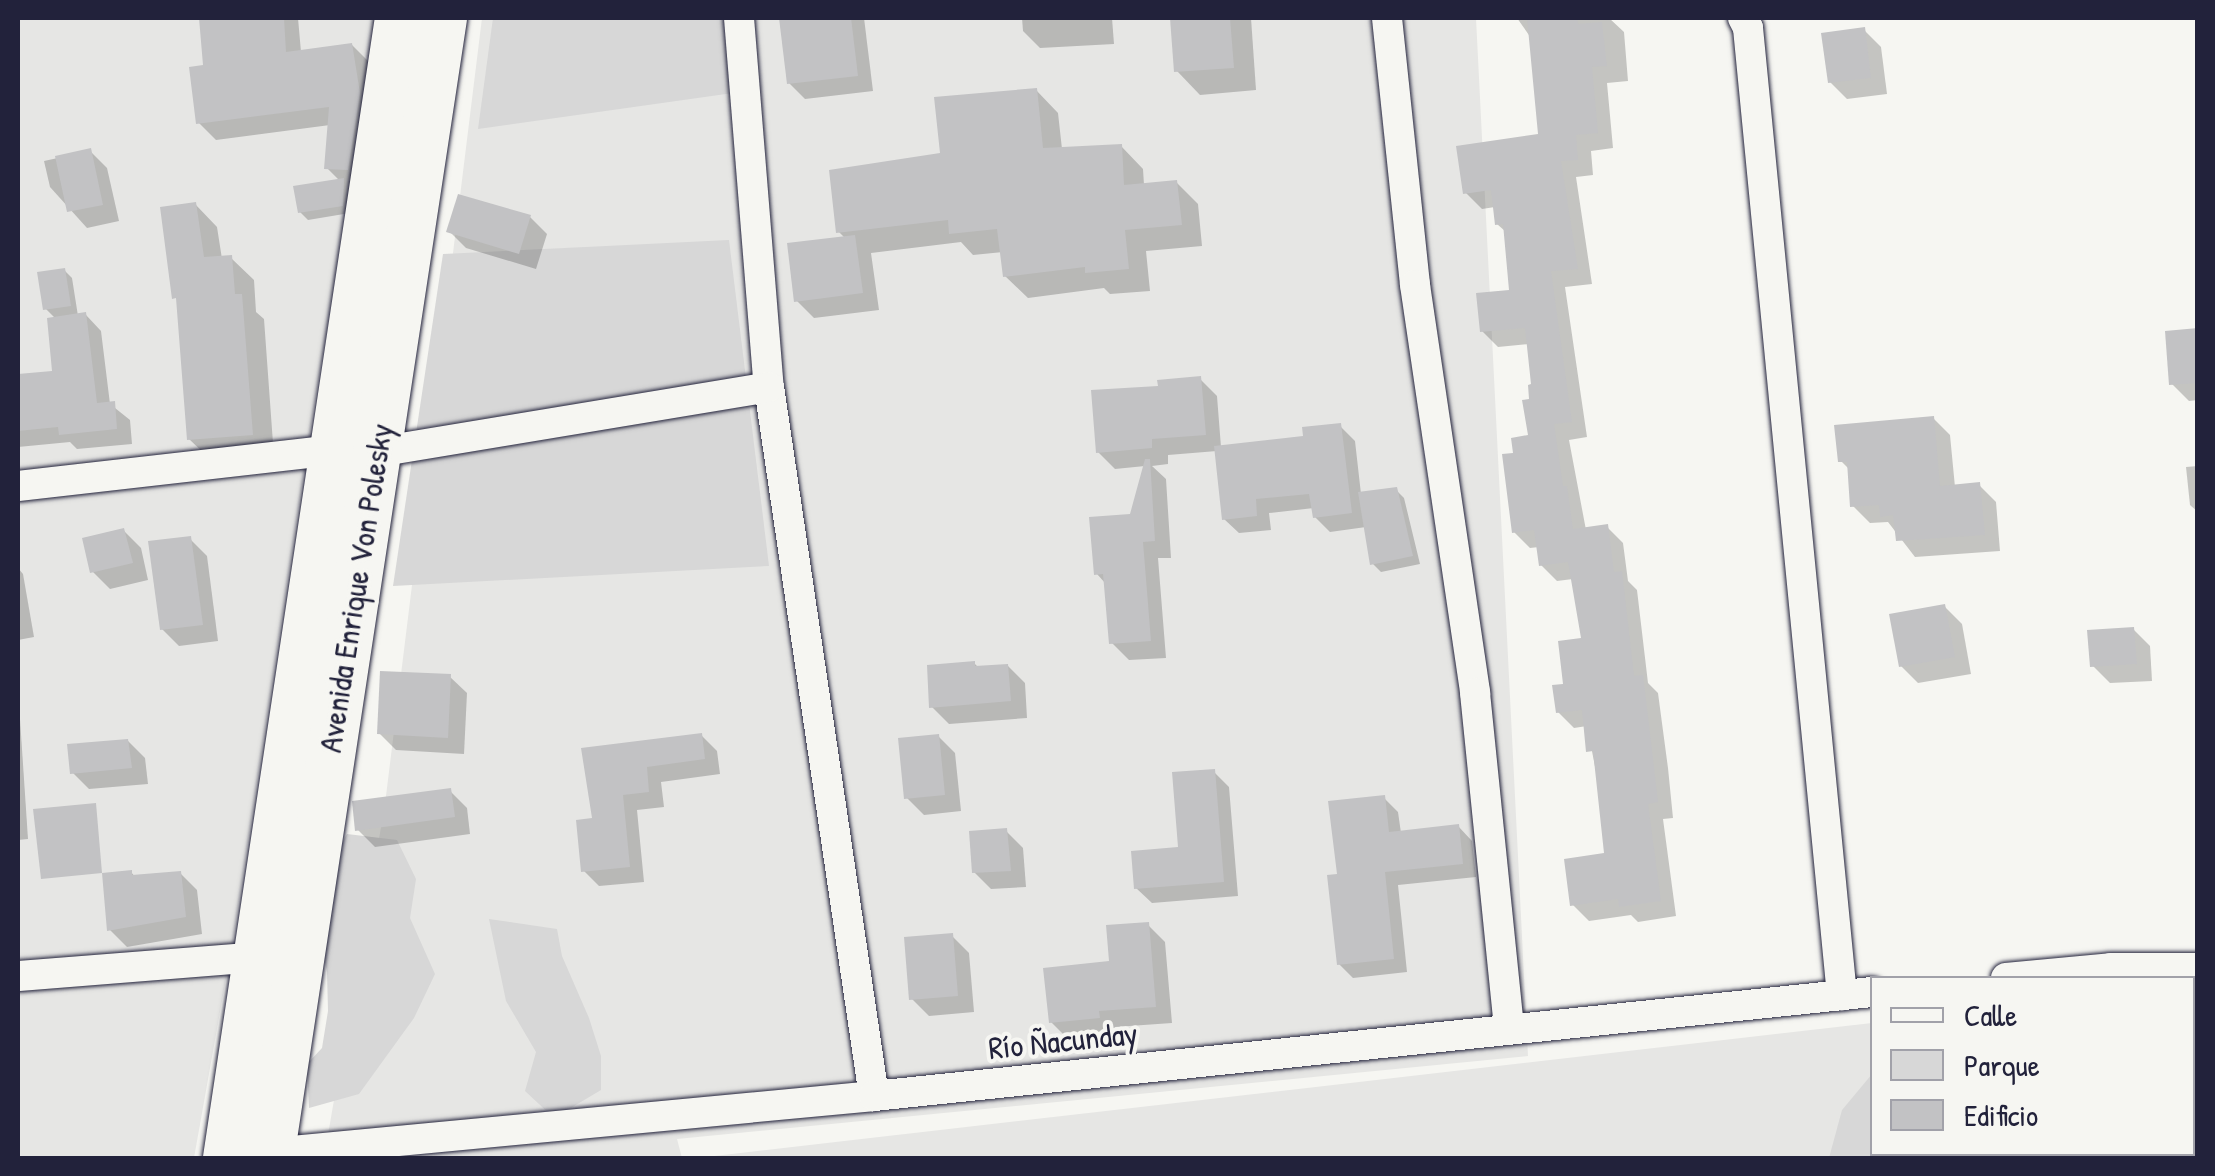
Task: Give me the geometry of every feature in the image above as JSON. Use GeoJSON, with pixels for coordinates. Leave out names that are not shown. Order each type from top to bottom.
{"type":"FeatureCollection","features":[{"type":"Feature","properties":{"kind":"main road","name":"Avenida Enrique Von Polesky"},"geometry":{"type":"LineString","coordinates":[[258,1157],[354,451],[399,18]]}},
{"type":"Feature","properties":{"kind":"main road","name":"Avenida Enrique Von Polesky"},"geometry":{"type":"LineString","coordinates":[[258,1157],[258,957],[354,451],[443,18]]}},
{"type":"Feature","properties":{"kind":"street"},"geometry":{"type":"LineString","coordinates":[[738,18],[769,387],[874,1096]]}},
{"type":"Feature","properties":{"kind":"street"},"geometry":{"type":"LineString","coordinates":[[1387,18],[1415,286],[1475,692],[1509,1027]]}},
{"type":"Feature","properties":{"kind":"street"},"geometry":{"type":"LineString","coordinates":[[1743,18],[1750,48],[1842,996]]}},
{"type":"Feature","properties":{"kind":"street"},"geometry":{"type":"LineString","coordinates":[[18,486],[354,451],[769,387]]}},
{"type":"Feature","properties":{"kind":"street"},"geometry":{"type":"LineString","coordinates":[[18,976],[258,957]]}},
{"type":"Feature","properties":{"kind":"street"},"geometry":{"type":"LineString","coordinates":[[2027,976],[2111,968],[2198,968]]}},
{"type":"Feature","properties":{"kind":"street","name":"Río Ñacunday"},"geometry":{"type":"LineString","coordinates":[[258,1157],[1870,992]]}},
{"type":"Feature","properties":{"kind":"shaded area"},"geometry":{"type":"Polygon","coordinates":[[[18,18],[381,18],[312,417],[233,939],[194,1158],[18,1158],[18,18]]]}},
{"type":"Feature","properties":{"kind":"shaded area"},"geometry":{"type":"Polygon","coordinates":[[[482,18],[1476,18],[1528,1056],[677,1139],[682,1158],[324,1158],[385,804],[482,18]]]}},
{"type":"Feature","properties":{"kind":"shaded area"},"geometry":{"type":"Polygon","coordinates":[[[2195,985],[2197,1158],[697,1158],[1870,1023],[1870,1156],[2195,1156],[2195,985]]]}},
{"type":"Feature","properties":{"kind":"green space"},"geometry":{"type":"Polygon","coordinates":[[[493,18],[726,18],[733,93],[478,129],[493,18]]]}},
{"type":"Feature","properties":{"kind":"green space"},"geometry":{"type":"Polygon","coordinates":[[[729,240],[769,566],[393,586],[443,254],[729,240]]]}},
{"type":"Feature","properties":{"kind":"green space"},"geometry":{"type":"Polygon","coordinates":[[[347,834],[397,840],[416,879],[410,918],[435,974],[414,1018],[359,1094],[309,1108],[307,1064],[322,1048],[328,1011],[327,972],[319,932],[322,878],[347,834]]]}},
{"type":"Feature","properties":{"kind":"green space"},"geometry":{"type":"Polygon","coordinates":[[[489,919],[557,929],[562,956],[589,1018],[601,1056],[601,1090],[554,1118],[525,1091],[536,1052],[506,1001],[489,919]]]}},
{"type":"Feature","properties":{"kind":"green space"},"geometry":{"type":"Polygon","coordinates":[[[1870,1076],[1870,1156],[2016,1158],[1829,1158],[1842,1110],[1870,1076]]]}},
{"type":"Feature","properties":{"kind":"building"},"geometry":{"type":"Polygon","coordinates":[[[199,18],[284,18],[286,52],[352,43],[360,93],[348,170],[324,169],[329,107],[196,124],[189,67],[203,65],[199,18]]]}},
{"type":"Feature","properties":{"kind":"building"},"geometry":{"type":"Polygon","coordinates":[[[779,18],[851,18],[858,76],[787,84],[779,18]]]}},
{"type":"Feature","properties":{"kind":"building"},"geometry":{"type":"Polygon","coordinates":[[[1170,18],[1230,18],[1234,68],[1174,72],[1170,18]]]}},
{"type":"Feature","properties":{"kind":"building"},"geometry":{"type":"Polygon","coordinates":[[[1527,18],[1577,18],[1578,24],[1602,22],[1607,66],[1592,67],[1598,133],[1576,135],[1578,160],[1561,161],[1578,269],[1551,271],[1572,422],[1554,424],[1563,486],[1567,486],[1573,529],[1608,524],[1614,572],[1622,571],[1634,676],[1643,675],[1658,802],[1648,804],[1661,901],[1619,907],[1618,899],[1570,906],[1564,859],[1604,853],[1593,751],[1586,752],[1582,710],[1556,713],[1552,685],[1563,684],[1558,641],[1581,638],[1568,562],[1539,566],[1534,530],[1512,533],[1502,454],[1513,453],[1511,438],[1528,435],[1522,400],[1529,399],[1531,384],[1525,328],[1480,332],[1476,293],[1509,290],[1503,224],[1495,225],[1491,190],[1463,194],[1456,146],[1538,134],[1527,18]]]}},
{"type":"Feature","properties":{"kind":"building"},"geometry":{"type":"Polygon","coordinates":[[[1865,27],[1871,78],[1828,83],[1821,33],[1865,27]]]}},
{"type":"Feature","properties":{"kind":"building"},"geometry":{"type":"Polygon","coordinates":[[[1037,88],[1043,148],[1122,144],[1124,185],[1177,180],[1182,225],[1125,230],[1129,269],[1085,273],[1085,267],[1003,277],[997,229],[949,234],[948,220],[836,233],[829,170],[940,153],[934,97],[1037,88]]]}},
{"type":"Feature","properties":{"kind":"building"},"geometry":{"type":"Polygon","coordinates":[[[91,148],[103,205],[67,212],[55,156],[91,148]]]}},
{"type":"Feature","properties":{"kind":"building"},"geometry":{"type":"Polygon","coordinates":[[[344,178],[343,206],[298,213],[293,186],[344,178]]]}},
{"type":"Feature","properties":{"kind":"building"},"geometry":{"type":"Polygon","coordinates":[[[458,194],[531,215],[519,254],[446,232],[458,194]]]}},
{"type":"Feature","properties":{"kind":"building"},"geometry":{"type":"Polygon","coordinates":[[[196,202],[204,257],[232,255],[235,294],[242,294],[253,435],[187,440],[176,298],[172,299],[160,207],[196,202]]]}},
{"type":"Feature","properties":{"kind":"building"},"geometry":{"type":"Polygon","coordinates":[[[855,235],[863,293],[794,302],[787,243],[855,235]]]}},
{"type":"Feature","properties":{"kind":"building"},"geometry":{"type":"Polygon","coordinates":[[[65,268],[71,306],[43,310],[37,272],[65,268]]]}},
{"type":"Feature","properties":{"kind":"building"},"geometry":{"type":"Polygon","coordinates":[[[86,312],[97,403],[115,401],[117,429],[59,435],[58,427],[18,431],[18,374],[52,371],[47,318],[86,312]]]}},
{"type":"Feature","properties":{"kind":"building"},"geometry":{"type":"Polygon","coordinates":[[[2198,328],[2198,383],[2169,385],[2165,331],[2198,328]]]}},
{"type":"Feature","properties":{"kind":"building"},"geometry":{"type":"Polygon","coordinates":[[[1201,376],[1206,435],[1152,439],[1152,448],[1096,453],[1091,390],[1158,386],[1157,380],[1201,376]]]}},
{"type":"Feature","properties":{"kind":"building"},"geometry":{"type":"Polygon","coordinates":[[[1934,416],[1940,486],[1980,482],[1985,535],[1896,541],[1893,515],[1880,517],[1879,505],[1850,507],[1847,462],[1838,462],[1834,425],[1934,416]]]}},
{"type":"Feature","properties":{"kind":"building"},"geometry":{"type":"Polygon","coordinates":[[[1341,423],[1352,513],[1313,518],[1309,494],[1256,499],[1257,516],[1222,520],[1214,446],[1303,436],[1302,427],[1341,423]]]}},
{"type":"Feature","properties":{"kind":"building"},"geometry":{"type":"Polygon","coordinates":[[[1145,459],[1150,459],[1155,541],[1143,542],[1151,641],[1109,644],[1103,574],[1094,575],[1089,517],[1130,514],[1145,459]]]}},
{"type":"Feature","properties":{"kind":"building"},"geometry":{"type":"Polygon","coordinates":[[[1397,487],[1413,556],[1370,565],[1358,492],[1397,487]]]}},
{"type":"Feature","properties":{"kind":"building"},"geometry":{"type":"Polygon","coordinates":[[[124,528],[133,563],[90,573],[82,538],[124,528]]]}},
{"type":"Feature","properties":{"kind":"building"},"geometry":{"type":"Polygon","coordinates":[[[191,536],[203,625],[160,630],[148,541],[191,536]]]}},
{"type":"Feature","properties":{"kind":"building"},"geometry":{"type":"Polygon","coordinates":[[[1945,604],[1955,657],[1899,667],[1889,614],[1945,604]]]}},
{"type":"Feature","properties":{"kind":"building"},"geometry":{"type":"Polygon","coordinates":[[[2134,627],[2137,664],[2090,667],[2087,630],[2134,627]]]}},
{"type":"Feature","properties":{"kind":"building"},"geometry":{"type":"Polygon","coordinates":[[[975,661],[975,666],[1008,664],[1011,701],[929,708],[927,665],[975,661]]]}},
{"type":"Feature","properties":{"kind":"building"},"geometry":{"type":"Polygon","coordinates":[[[380,671],[451,674],[448,738],[377,734],[380,671]]]}},
{"type":"Feature","properties":{"kind":"building"},"geometry":{"type":"Polygon","coordinates":[[[702,733],[705,759],[647,767],[649,792],[623,795],[630,867],[581,872],[576,820],[592,818],[581,748],[702,733]]]}},
{"type":"Feature","properties":{"kind":"building"},"geometry":{"type":"Polygon","coordinates":[[[939,734],[945,795],[904,799],[898,738],[939,734]]]}},
{"type":"Feature","properties":{"kind":"building"},"geometry":{"type":"Polygon","coordinates":[[[128,739],[132,768],[70,774],[67,744],[128,739]]]}},
{"type":"Feature","properties":{"kind":"building"},"geometry":{"type":"Polygon","coordinates":[[[1215,769],[1224,882],[1134,889],[1131,851],[1178,847],[1172,772],[1215,769]]]}},
{"type":"Feature","properties":{"kind":"building"},"geometry":{"type":"Polygon","coordinates":[[[451,788],[455,817],[355,831],[352,801],[451,788]]]}},
{"type":"Feature","properties":{"kind":"building"},"geometry":{"type":"Polygon","coordinates":[[[1385,795],[1389,832],[1459,824],[1463,864],[1385,872],[1394,959],[1337,965],[1327,875],[1337,874],[1328,801],[1385,795]]]}},
{"type":"Feature","properties":{"kind":"building"},"geometry":{"type":"Polygon","coordinates":[[[96,803],[102,873],[41,879],[33,809],[96,803]]]}},
{"type":"Feature","properties":{"kind":"building"},"geometry":{"type":"Polygon","coordinates":[[[1007,828],[1011,871],[972,873],[969,831],[1007,828]]]}},
{"type":"Feature","properties":{"kind":"building"},"geometry":{"type":"Polygon","coordinates":[[[132,870],[132,875],[181,871],[186,917],[107,931],[102,873],[132,870]]]}},
{"type":"Feature","properties":{"kind":"building"},"geometry":{"type":"Polygon","coordinates":[[[1149,922],[1156,1007],[1099,1011],[1100,1018],[1049,1023],[1043,968],[1109,961],[1106,925],[1149,922]]]}},
{"type":"Feature","properties":{"kind":"building"},"geometry":{"type":"Polygon","coordinates":[[[953,933],[958,996],[909,1000],[904,937],[953,933]]]}}]}
